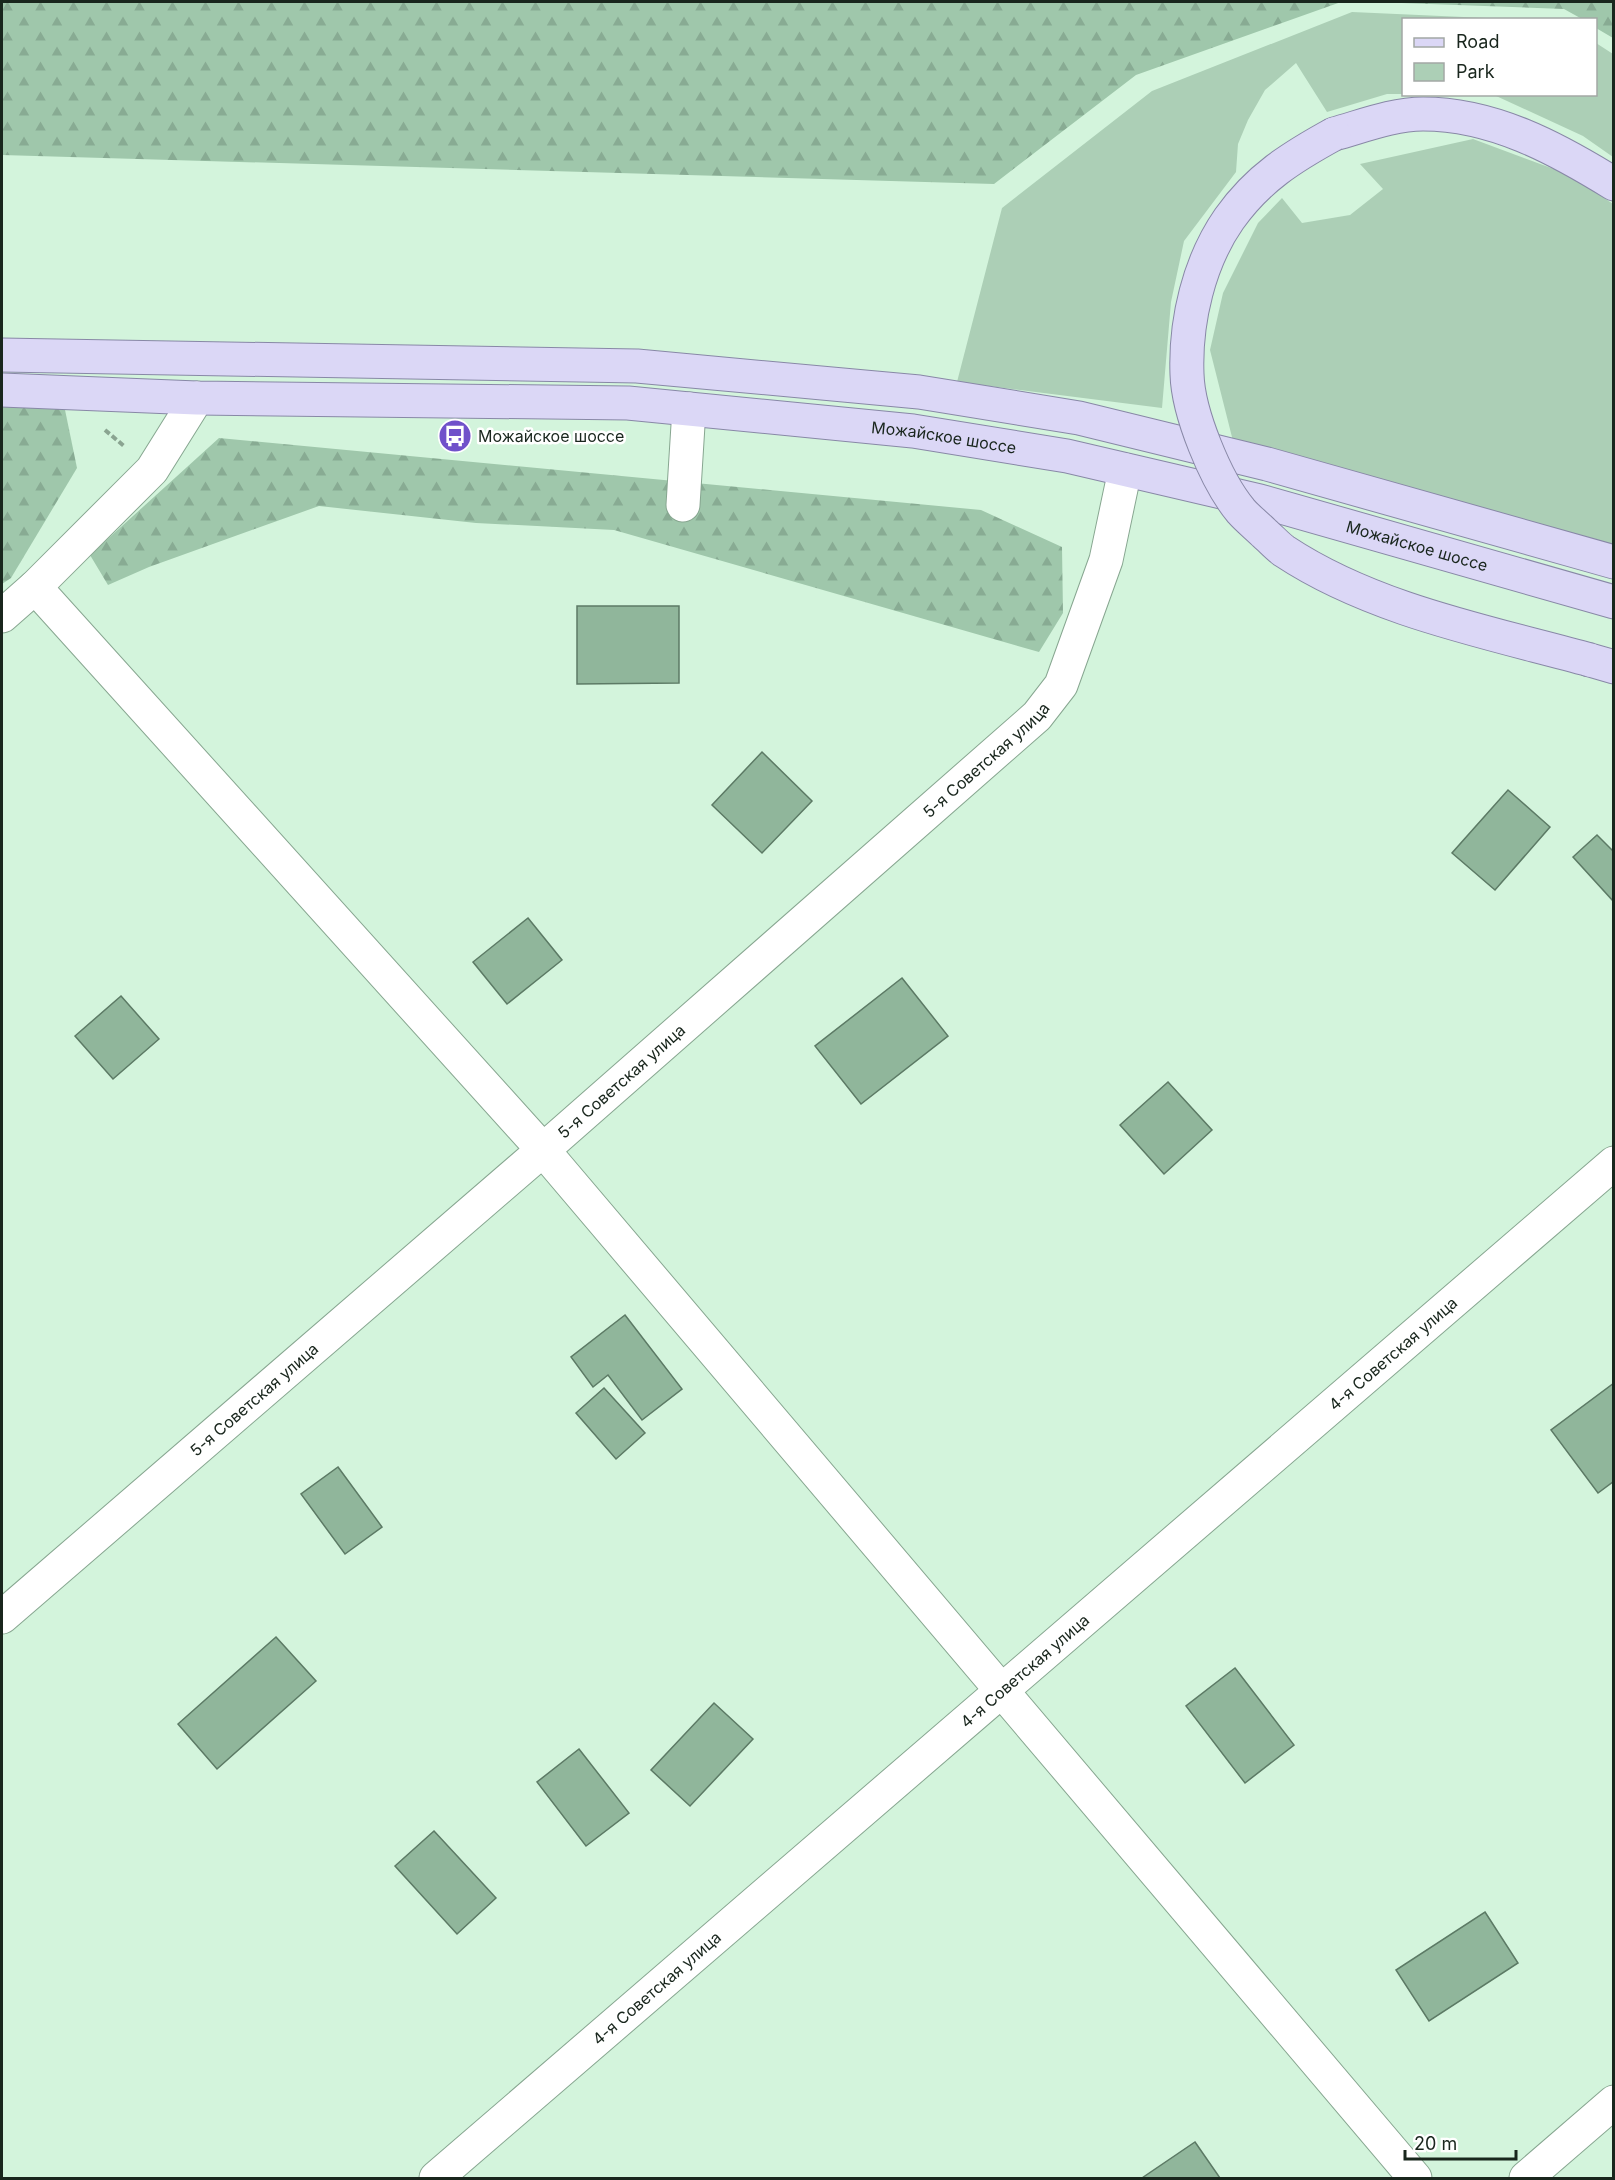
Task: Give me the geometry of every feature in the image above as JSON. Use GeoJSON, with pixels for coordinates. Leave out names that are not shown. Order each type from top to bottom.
{"type":"FeatureCollection","features":[{"type":"Feature","properties":{"kind":"main road"},"geometry":{"type":"LineString","coordinates":[[1602,663],[1404,608],[1336,582],[1282,550],[1241,510],[1213,464],[1196,421],[1186,375],[1190,321],[1203,268],[1229,219],[1260,184],[1293,156],[1334,134],[1380,120],[1423,114],[1463,119],[1506,129],[1548,146],[1578,161],[1614,184]]}},
{"type":"Feature","properties":{"kind":"main road"},"geometry":{"type":"LineString","coordinates":[[2,355],[637,366],[919,392],[1079,418],[1267,464],[1614,562]]}},
{"type":"Feature","properties":{"kind":"main road","name":"Можайское шоссе"},"geometry":{"type":"LineString","coordinates":[[2,390],[197,398],[628,403],[913,431],[1068,456],[1260,501],[1614,602]]}},
{"type":"Feature","properties":{"kind":"street"},"geometry":{"type":"LineString","coordinates":[[2,616],[35,587],[152,470],[197,398]]}},
{"type":"Feature","properties":{"kind":"street"},"geometry":{"type":"LineString","coordinates":[[683,505],[688,409]]}},
{"type":"Feature","properties":{"kind":"street","name":"5-я Советская улица"},"geometry":{"type":"LineString","coordinates":[[2,1617],[543,1149],[1037,716],[1061,686],[1106,560],[1125,470]]}},
{"type":"Feature","properties":{"kind":"street"},"geometry":{"type":"LineString","coordinates":[[35,587],[543,1149],[1415,2178]]}},
{"type":"Feature","properties":{"kind":"street","name":"4-я Советская улица"},"geometry":{"type":"LineString","coordinates":[[436,2178],[1614,1163]]}},
{"type":"Feature","properties":{"kind":"street"},"geometry":{"type":"LineString","coordinates":[[1526,2178],[1614,2102]]}},
{"type":"Feature","properties":{"kind":"green space"},"geometry":{"type":"Polygon","coordinates":[[[2,2],[1341,2],[1136,75],[994,184],[2,155],[2,2]]]}},
{"type":"Feature","properties":{"kind":"green space"},"geometry":{"type":"Polygon","coordinates":[[[1374,2],[1613,2],[1613,38],[1597,29],[1597,18],[1580,18],[1564,9],[1374,2]]]}},
{"type":"Feature","properties":{"kind":"green space"},"geometry":{"type":"Polygon","coordinates":[[[1352,12],[1486,18],[1402,18],[1402,94],[1387,94],[1327,112],[1296,63],[1265,90],[1238,144],[1236,172],[1184,241],[1171,302],[1162,408],[957,382],[1002,208],[1152,91],[1352,12]]]}},
{"type":"Feature","properties":{"kind":"green space"},"geometry":{"type":"Polygon","coordinates":[[[1597,44],[1613,54],[1613,157],[1583,136],[1496,96],[1597,96],[1597,44]]]}},
{"type":"Feature","properties":{"kind":"green space"},"geometry":{"type":"Polygon","coordinates":[[[1473,139],[1570,175],[1613,204],[1613,545],[1233,441],[1210,350],[1223,293],[1258,223],[1282,198],[1302,223],[1350,215],[1383,189],[1360,164],[1473,139]]]}},
{"type":"Feature","properties":{"kind":"green space"},"geometry":{"type":"Polygon","coordinates":[[[64,405],[77,468],[11,578],[2,584],[2,407],[64,405]]]}},
{"type":"Feature","properties":{"kind":"green space"},"geometry":{"type":"Polygon","coordinates":[[[219,438],[981,510],[1062,547],[1063,613],[1039,652],[614,530],[476,523],[319,506],[149,567],[108,585],[90,555],[219,438]]]}},
{"type":"Feature","properties":{"kind":"building"},"geometry":{"type":"Polygon","coordinates":[[[577,606],[679,606],[679,683],[577,684],[577,606]]]}},
{"type":"Feature","properties":{"kind":"building"},"geometry":{"type":"Polygon","coordinates":[[[762,752],[812,801],[762,853],[712,805],[762,752]]]}},
{"type":"Feature","properties":{"kind":"building"},"geometry":{"type":"Polygon","coordinates":[[[1508,790],[1550,827],[1495,890],[1452,853],[1508,790]]]}},
{"type":"Feature","properties":{"kind":"building"},"geometry":{"type":"Polygon","coordinates":[[[1597,835],[1614,852],[1614,902],[1573,857],[1597,835]]]}},
{"type":"Feature","properties":{"kind":"building"},"geometry":{"type":"Polygon","coordinates":[[[528,918],[562,960],[507,1004],[473,962],[528,918]]]}},
{"type":"Feature","properties":{"kind":"building"},"geometry":{"type":"Polygon","coordinates":[[[902,978],[948,1036],[861,1104],[815,1046],[902,978]]]}},
{"type":"Feature","properties":{"kind":"building"},"geometry":{"type":"Polygon","coordinates":[[[121,996],[159,1039],[113,1079],[75,1036],[121,996]]]}},
{"type":"Feature","properties":{"kind":"building"},"geometry":{"type":"Polygon","coordinates":[[[1168,1082],[1212,1130],[1164,1174],[1120,1125],[1168,1082]]]}},
{"type":"Feature","properties":{"kind":"building"},"geometry":{"type":"Polygon","coordinates":[[[625,1315],[682,1389],[642,1420],[608,1375],[593,1387],[571,1357],[625,1315]]]}},
{"type":"Feature","properties":{"kind":"building"},"geometry":{"type":"Polygon","coordinates":[[[1614,1383],[1614,1481],[1598,1493],[1551,1430],[1614,1383]]]}},
{"type":"Feature","properties":{"kind":"building"},"geometry":{"type":"Polygon","coordinates":[[[604,1388],[645,1433],[616,1459],[576,1413],[604,1388]]]}},
{"type":"Feature","properties":{"kind":"building"},"geometry":{"type":"Polygon","coordinates":[[[338,1467],[382,1527],[345,1554],[301,1494],[338,1467]]]}},
{"type":"Feature","properties":{"kind":"building"},"geometry":{"type":"Polygon","coordinates":[[[276,1637],[316,1681],[217,1769],[178,1724],[276,1637]]]}},
{"type":"Feature","properties":{"kind":"building"},"geometry":{"type":"Polygon","coordinates":[[[1235,1668],[1294,1745],[1245,1783],[1186,1706],[1235,1668]]]}},
{"type":"Feature","properties":{"kind":"building"},"geometry":{"type":"Polygon","coordinates":[[[714,1703],[753,1739],[690,1806],[651,1770],[714,1703]]]}},
{"type":"Feature","properties":{"kind":"building"},"geometry":{"type":"Polygon","coordinates":[[[579,1749],[629,1813],[586,1846],[537,1782],[579,1749]]]}},
{"type":"Feature","properties":{"kind":"building"},"geometry":{"type":"Polygon","coordinates":[[[434,1831],[496,1898],[457,1934],[395,1866],[434,1831]]]}},
{"type":"Feature","properties":{"kind":"building"},"geometry":{"type":"Polygon","coordinates":[[[1485,1912],[1518,1963],[1429,2021],[1396,1970],[1485,1912]]]}},
{"type":"Feature","properties":{"kind":"building"},"geometry":{"type":"Polygon","coordinates":[[[1195,2142],[1220,2178],[1142,2178],[1195,2142]]]}},
{"type":"Feature","properties":{"kind":"place","name":"Можайское шоссе"},"geometry":{"type":"Point","coordinates":[455,436]}}]}
